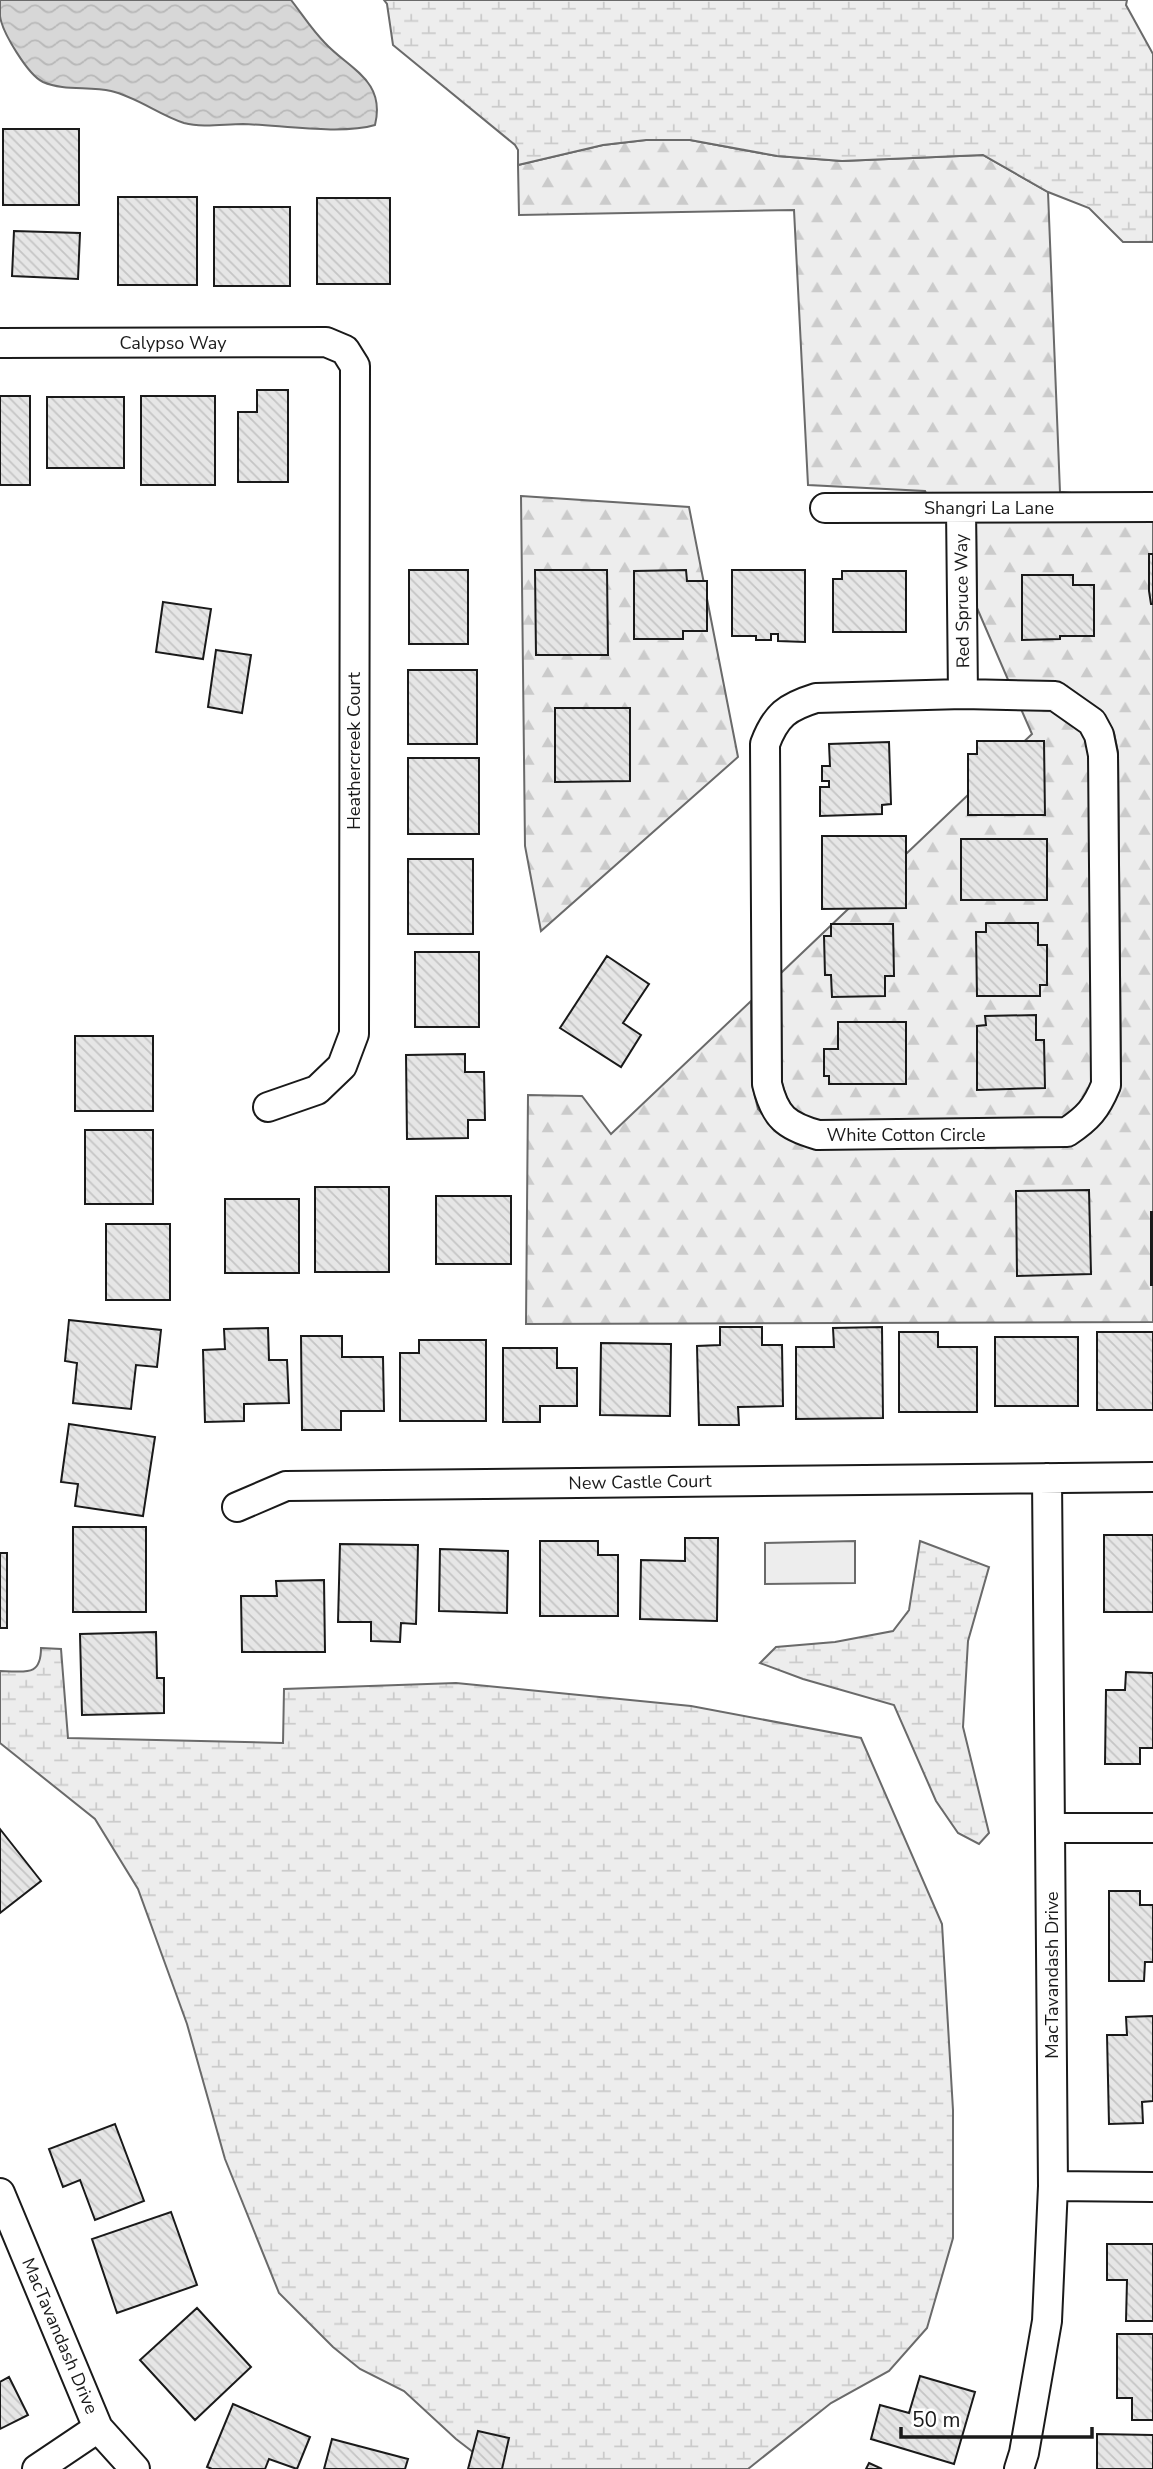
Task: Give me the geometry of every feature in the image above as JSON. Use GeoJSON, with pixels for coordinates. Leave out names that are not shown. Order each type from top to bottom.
{"type":"FeatureCollection","features":[{"type":"Feature","properties":{"kind":"street","name":"Calypso Way"},"geometry":{"type":"LineString","coordinates":[[0,343],[326,342],[345,350]]}},
{"type":"Feature","properties":{"kind":"street","name":"Heathercreek Court"},"geometry":{"type":"LineString","coordinates":[[268,1107],[317,1090],[342,1066],[354,1034],[355,366],[345,350]]}},
{"type":"Feature","properties":{"kind":"street","name":"Shangri La Lane"},"geometry":{"type":"LineString","coordinates":[[825,508],[1153,508]]}},
{"type":"Feature","properties":{"kind":"street","name":"Red Spruce Way"},"geometry":{"type":"LineString","coordinates":[[961,508],[963,694]]}},
{"type":"Feature","properties":{"kind":"street","name":"White Cotton Circle"},"geometry":{"type":"LineString","coordinates":[[963,694],[1055,696],[1091,722],[1099,735],[1103,755],[1106,1085],[1098,1104],[1087,1118],[1067,1132],[818,1135],[795,1129],[772,1107],[767,1084],[765,744],[780,716],[794,704],[816,698],[963,694]]}},
{"type":"Feature","properties":{"kind":"street","name":"MacTavandash Drive"},"geometry":{"type":"LineString","coordinates":[[1019,2469],[1047,2321],[1052,2186],[1047,1478]]}},
{"type":"Feature","properties":{"kind":"street","name":"New Castle Court"},"geometry":{"type":"LineString","coordinates":[[237,1507],[286,1486],[1153,1478]]}},
{"type":"Feature","properties":{"kind":"street"},"geometry":{"type":"LineString","coordinates":[[1051,1828],[1153,1828]]}},
{"type":"Feature","properties":{"kind":"street"},"geometry":{"type":"LineString","coordinates":[[1052,2186],[1153,2187]]}},
{"type":"Feature","properties":{"kind":"street","name":"MacTavandash Drive"},"geometry":{"type":"LineString","coordinates":[[0,2193],[98,2428],[135,2469]]}},
{"type":"Feature","properties":{"kind":"street"},"geometry":{"type":"LineString","coordinates":[[37,2469],[98,2428]]}},
{"type":"Feature","properties":{"kind":"green space"},"geometry":{"type":"Polygon","coordinates":[[[384,0],[1127,0],[1126,5],[1153,54],[1153,242],[1123,242],[1089,208],[1048,192],[983,155],[842,161],[777,156],[690,140],[646,140],[603,145],[518,165],[518,150],[515,145],[393,45],[387,4],[384,0]]]}},
{"type":"Feature","properties":{"kind":"green space"},"geometry":{"type":"Polygon","coordinates":[[[646,140],[690,140],[777,156],[842,161],[983,155],[1048,192],[1060,492],[1095,495],[927,495],[925,491],[808,485],[794,210],[519,215],[518,165],[603,145],[646,140]]]}},
{"type":"Feature","properties":{"kind":"green space"},"geometry":{"type":"Polygon","coordinates":[[[521,496],[689,507],[738,757],[541,931],[525,846],[521,496]]]}},
{"type":"Feature","properties":{"kind":"green space"},"geometry":{"type":"Polygon","coordinates":[[[1153,521],[1153,1322],[526,1324],[528,1095],[582,1096],[611,1134],[751,1001],[752,1084],[758,1109],[785,1137],[819,1148],[1050,1147],[1076,1141],[1103,1120],[1121,1085],[1118,752],[1114,733],[1105,716],[1064,686],[1009,682],[977,608],[976,522],[1153,521]]]}},
{"type":"Feature","properties":{"kind":"green space"},"geometry":{"type":"Polygon","coordinates":[[[1021,709],[1050,710],[1080,730],[1089,756],[1092,1083],[1089,1089],[1076,1108],[1061,1120],[821,1122],[799,1113],[787,1099],[782,1083],[781,973],[1032,734],[1021,709]]]}},
{"type":"Feature","properties":{"kind":"green space"},"geometry":{"type":"Polygon","coordinates":[[[855,1541],[855,1583],[765,1584],[765,1543],[855,1541]]]}},
{"type":"Feature","properties":{"kind":"green space"},"geometry":{"type":"Polygon","coordinates":[[[920,1541],[989,1567],[968,1641],[963,1727],[989,1833],[979,1844],[958,1833],[936,1801],[894,1705],[803,1679],[760,1663],[776,1647],[835,1642],[893,1631],[909,1610],[920,1541]]]}},
{"type":"Feature","properties":{"kind":"green space"},"geometry":{"type":"Polygon","coordinates":[[[41,1648],[61,1649],[68,1738],[283,1743],[284,1689],[456,1683],[691,1706],[861,1738],[942,1924],[953,2110],[953,2238],[927,2328],[889,2371],[831,2403],[748,2469],[495,2469],[456,2439],[404,2391],[360,2369],[333,2347],[279,2293],[225,2159],[187,2024],[138,1889],[95,1819],[0,1743],[0,1671],[29,1671],[38,1664],[41,1648]]]}},
{"type":"Feature","properties":{"kind":"water"},"geometry":{"type":"Polygon","coordinates":[[[0,0],[291,0],[320,38],[370,86],[377,110],[375,125],[345,129],[243,124],[206,126],[175,120],[130,97],[111,91],[51,85],[30,71],[5,32],[0,16],[0,0]]]}},
{"type":"Feature","properties":{"kind":"building"},"geometry":{"type":"Polygon","coordinates":[[[3,129],[79,129],[79,205],[3,205],[3,129]]]}},
{"type":"Feature","properties":{"kind":"building"},"geometry":{"type":"Polygon","coordinates":[[[118,197],[197,197],[197,285],[118,285],[118,197]]]}},
{"type":"Feature","properties":{"kind":"building"},"geometry":{"type":"Polygon","coordinates":[[[317,198],[390,198],[390,284],[317,284],[317,198]]]}},
{"type":"Feature","properties":{"kind":"building"},"geometry":{"type":"Polygon","coordinates":[[[214,207],[290,207],[290,286],[214,286],[214,207]]]}},
{"type":"Feature","properties":{"kind":"building"},"geometry":{"type":"Polygon","coordinates":[[[14,231],[80,233],[78,279],[12,276],[14,231]]]}},
{"type":"Feature","properties":{"kind":"building"},"geometry":{"type":"Polygon","coordinates":[[[257,390],[288,390],[288,482],[238,482],[238,412],[257,412],[257,390]]]}},
{"type":"Feature","properties":{"kind":"building"},"geometry":{"type":"Polygon","coordinates":[[[0,396],[30,396],[30,485],[0,485],[0,396]]]}},
{"type":"Feature","properties":{"kind":"building"},"geometry":{"type":"Polygon","coordinates":[[[141,396],[215,396],[215,485],[141,485],[141,396]]]}},
{"type":"Feature","properties":{"kind":"building"},"geometry":{"type":"Polygon","coordinates":[[[47,397],[124,397],[124,468],[47,468],[47,397]]]}},
{"type":"Feature","properties":{"kind":"building"},"geometry":{"type":"Polygon","coordinates":[[[1149,554],[1153,554],[1153,604],[1149,591],[1149,554]]]}},
{"type":"Feature","properties":{"kind":"building"},"geometry":{"type":"Polygon","coordinates":[[[409,570],[468,570],[468,644],[409,644],[409,570]]]}},
{"type":"Feature","properties":{"kind":"building"},"geometry":{"type":"Polygon","coordinates":[[[535,570],[607,570],[608,655],[536,655],[535,570]]]}},
{"type":"Feature","properties":{"kind":"building"},"geometry":{"type":"Polygon","coordinates":[[[686,570],[687,581],[707,581],[707,631],[683,631],[683,639],[634,639],[634,571],[686,570]]]}},
{"type":"Feature","properties":{"kind":"building"},"geometry":{"type":"Polygon","coordinates":[[[732,570],[805,570],[805,642],[778,641],[778,634],[771,634],[771,640],[756,640],[756,636],[732,636],[732,570]]]}},
{"type":"Feature","properties":{"kind":"building"},"geometry":{"type":"Polygon","coordinates":[[[842,571],[906,571],[906,632],[833,632],[833,579],[842,579],[842,571]]]}},
{"type":"Feature","properties":{"kind":"building"},"geometry":{"type":"Polygon","coordinates":[[[1022,575],[1073,575],[1073,585],[1094,585],[1094,636],[1022,640],[1022,575]]]}},
{"type":"Feature","properties":{"kind":"building"},"geometry":{"type":"Polygon","coordinates":[[[163,602],[211,609],[203,659],[156,652],[163,602]]]}},
{"type":"Feature","properties":{"kind":"building"},"geometry":{"type":"Polygon","coordinates":[[[216,650],[251,655],[242,713],[208,707],[216,650]]]}},
{"type":"Feature","properties":{"kind":"building"},"geometry":{"type":"Polygon","coordinates":[[[408,670],[477,670],[477,744],[408,744],[408,670]]]}},
{"type":"Feature","properties":{"kind":"building"},"geometry":{"type":"Polygon","coordinates":[[[555,708],[630,708],[630,781],[555,782],[555,708]]]}},
{"type":"Feature","properties":{"kind":"building"},"geometry":{"type":"Polygon","coordinates":[[[977,741],[1044,741],[1045,815],[968,815],[968,754],[977,754],[977,741]]]}},
{"type":"Feature","properties":{"kind":"building"},"geometry":{"type":"Polygon","coordinates":[[[889,742],[891,804],[882,805],[882,814],[820,816],[820,787],[829,787],[829,781],[822,781],[822,766],[830,766],[829,744],[889,742]]]}},
{"type":"Feature","properties":{"kind":"building"},"geometry":{"type":"Polygon","coordinates":[[[408,758],[479,758],[479,834],[408,834],[408,758]]]}},
{"type":"Feature","properties":{"kind":"building"},"geometry":{"type":"Polygon","coordinates":[[[822,836],[906,836],[906,908],[822,909],[822,836]]]}},
{"type":"Feature","properties":{"kind":"building"},"geometry":{"type":"Polygon","coordinates":[[[961,839],[1047,839],[1047,900],[961,900],[961,839]]]}},
{"type":"Feature","properties":{"kind":"building"},"geometry":{"type":"Polygon","coordinates":[[[408,859],[473,859],[473,934],[408,934],[408,859]]]}},
{"type":"Feature","properties":{"kind":"building"},"geometry":{"type":"Polygon","coordinates":[[[986,923],[1038,923],[1038,945],[1047,945],[1047,985],[1040,985],[1040,996],[977,996],[976,932],[986,932],[986,923]]]}},
{"type":"Feature","properties":{"kind":"building"},"geometry":{"type":"Polygon","coordinates":[[[831,924],[893,924],[894,976],[885,976],[885,996],[832,997],[831,975],[825,975],[824,936],[831,936],[831,924]]]}},
{"type":"Feature","properties":{"kind":"building"},"geometry":{"type":"Polygon","coordinates":[[[415,952],[479,952],[479,1027],[415,1027],[415,952]]]}},
{"type":"Feature","properties":{"kind":"building"},"geometry":{"type":"Polygon","coordinates":[[[607,956],[649,984],[623,1023],[641,1035],[621,1067],[560,1028],[607,956]]]}},
{"type":"Feature","properties":{"kind":"building"},"geometry":{"type":"Polygon","coordinates":[[[1036,1015],[1036,1040],[1044,1040],[1045,1088],[977,1090],[977,1026],[986,1025],[985,1016],[1036,1015]]]}},
{"type":"Feature","properties":{"kind":"building"},"geometry":{"type":"Polygon","coordinates":[[[838,1022],[906,1022],[906,1084],[829,1084],[829,1076],[824,1076],[824,1049],[838,1049],[838,1022]]]}},
{"type":"Feature","properties":{"kind":"building"},"geometry":{"type":"Polygon","coordinates":[[[75,1036],[153,1036],[153,1111],[75,1111],[75,1036]]]}},
{"type":"Feature","properties":{"kind":"building"},"geometry":{"type":"Polygon","coordinates":[[[465,1054],[465,1072],[484,1072],[485,1120],[468,1120],[468,1138],[407,1139],[406,1055],[465,1054]]]}},
{"type":"Feature","properties":{"kind":"building"},"geometry":{"type":"Polygon","coordinates":[[[85,1130],[153,1130],[153,1204],[85,1204],[85,1130]]]}},
{"type":"Feature","properties":{"kind":"building"},"geometry":{"type":"Polygon","coordinates":[[[315,1187],[389,1187],[389,1272],[315,1272],[315,1187]]]}},
{"type":"Feature","properties":{"kind":"building"},"geometry":{"type":"Polygon","coordinates":[[[1089,1190],[1091,1274],[1017,1276],[1016,1191],[1089,1190]]]}},
{"type":"Feature","properties":{"kind":"building"},"geometry":{"type":"Polygon","coordinates":[[[436,1196],[511,1196],[511,1264],[436,1264],[436,1196]]]}},
{"type":"Feature","properties":{"kind":"building"},"geometry":{"type":"Polygon","coordinates":[[[225,1199],[299,1199],[299,1273],[225,1273],[225,1199]]]}},
{"type":"Feature","properties":{"kind":"building"},"geometry":{"type":"Polygon","coordinates":[[[1153,1212],[1153,1285],[1151,1285],[1153,1212]]]}},
{"type":"Feature","properties":{"kind":"building"},"geometry":{"type":"Polygon","coordinates":[[[106,1224],[170,1224],[170,1300],[106,1300],[106,1224]]]}},
{"type":"Feature","properties":{"kind":"building"},"geometry":{"type":"Polygon","coordinates":[[[69,1320],[161,1330],[157,1367],[136,1365],[131,1409],[73,1403],[77,1363],[65,1361],[69,1320]]]}},
{"type":"Feature","properties":{"kind":"building"},"geometry":{"type":"Polygon","coordinates":[[[720,1327],[762,1327],[762,1345],[782,1345],[783,1406],[738,1407],[739,1425],[699,1425],[697,1346],[720,1345],[720,1327]]]}},
{"type":"Feature","properties":{"kind":"building"},"geometry":{"type":"Polygon","coordinates":[[[882,1327],[883,1418],[796,1419],[796,1347],[834,1347],[833,1328],[882,1327]]]}},
{"type":"Feature","properties":{"kind":"building"},"geometry":{"type":"Polygon","coordinates":[[[268,1328],[269,1360],[287,1360],[289,1403],[244,1404],[244,1421],[205,1422],[203,1350],[225,1349],[224,1329],[268,1328]]]}},
{"type":"Feature","properties":{"kind":"building"},"geometry":{"type":"Polygon","coordinates":[[[899,1332],[938,1332],[938,1347],[977,1347],[977,1412],[899,1412],[899,1332]]]}},
{"type":"Feature","properties":{"kind":"building"},"geometry":{"type":"Polygon","coordinates":[[[1097,1332],[1153,1332],[1153,1410],[1097,1410],[1097,1332]]]}},
{"type":"Feature","properties":{"kind":"building"},"geometry":{"type":"Polygon","coordinates":[[[301,1336],[342,1336],[342,1357],[383,1357],[384,1411],[341,1411],[341,1430],[302,1430],[301,1336]]]}},
{"type":"Feature","properties":{"kind":"building"},"geometry":{"type":"Polygon","coordinates":[[[995,1337],[1078,1337],[1078,1406],[995,1406],[995,1337]]]}},
{"type":"Feature","properties":{"kind":"building"},"geometry":{"type":"Polygon","coordinates":[[[419,1340],[486,1340],[486,1421],[400,1421],[400,1353],[419,1353],[419,1340]]]}},
{"type":"Feature","properties":{"kind":"building"},"geometry":{"type":"Polygon","coordinates":[[[601,1343],[671,1344],[670,1416],[600,1415],[601,1343]]]}},
{"type":"Feature","properties":{"kind":"building"},"geometry":{"type":"Polygon","coordinates":[[[503,1348],[557,1348],[557,1368],[577,1368],[577,1406],[540,1406],[540,1422],[503,1422],[503,1348]]]}},
{"type":"Feature","properties":{"kind":"building"},"geometry":{"type":"Polygon","coordinates":[[[69,1424],[155,1437],[143,1516],[75,1506],[78,1484],[61,1482],[69,1424]]]}},
{"type":"Feature","properties":{"kind":"building"},"geometry":{"type":"Polygon","coordinates":[[[73,1527],[146,1527],[146,1612],[73,1612],[73,1527]]]}},
{"type":"Feature","properties":{"kind":"building"},"geometry":{"type":"Polygon","coordinates":[[[1104,1535],[1153,1535],[1153,1612],[1104,1612],[1104,1535]]]}},
{"type":"Feature","properties":{"kind":"building"},"geometry":{"type":"Polygon","coordinates":[[[685,1538],[718,1538],[717,1621],[640,1619],[641,1560],[685,1561],[685,1538]]]}},
{"type":"Feature","properties":{"kind":"building"},"geometry":{"type":"Polygon","coordinates":[[[540,1541],[598,1541],[598,1555],[618,1555],[618,1616],[540,1616],[540,1541]]]}},
{"type":"Feature","properties":{"kind":"building"},"geometry":{"type":"Polygon","coordinates":[[[340,1544],[418,1545],[416,1624],[401,1623],[400,1642],[371,1641],[371,1622],[338,1622],[340,1544]]]}},
{"type":"Feature","properties":{"kind":"building"},"geometry":{"type":"Polygon","coordinates":[[[440,1549],[508,1551],[507,1613],[439,1611],[440,1549]]]}},
{"type":"Feature","properties":{"kind":"building"},"geometry":{"type":"Polygon","coordinates":[[[0,1553],[7,1553],[7,1628],[0,1628],[0,1553]]]}},
{"type":"Feature","properties":{"kind":"building"},"geometry":{"type":"Polygon","coordinates":[[[324,1580],[325,1652],[242,1652],[241,1596],[277,1596],[276,1581],[324,1580]]]}},
{"type":"Feature","properties":{"kind":"building"},"geometry":{"type":"Polygon","coordinates":[[[156,1632],[157,1678],[164,1678],[164,1713],[82,1715],[80,1634],[156,1632]]]}},
{"type":"Feature","properties":{"kind":"building"},"geometry":{"type":"Polygon","coordinates":[[[1126,1672],[1153,1673],[1153,1748],[1140,1748],[1140,1764],[1105,1764],[1106,1690],[1125,1690],[1126,1672]]]}},
{"type":"Feature","properties":{"kind":"building"},"geometry":{"type":"Polygon","coordinates":[[[0,1829],[41,1881],[0,1913],[0,1829]]]}},
{"type":"Feature","properties":{"kind":"building"},"geometry":{"type":"Polygon","coordinates":[[[1109,1891],[1140,1891],[1140,1905],[1153,1905],[1153,1962],[1145,1962],[1144,1981],[1109,1981],[1109,1891]]]}},
{"type":"Feature","properties":{"kind":"building"},"geometry":{"type":"Polygon","coordinates":[[[1153,2016],[1153,2101],[1142,2102],[1143,2123],[1109,2124],[1107,2035],[1127,2035],[1126,2017],[1153,2016]]]}},
{"type":"Feature","properties":{"kind":"building"},"geometry":{"type":"Polygon","coordinates":[[[115,2124],[144,2201],[95,2220],[80,2180],[63,2187],[49,2149],[115,2124]]]}},
{"type":"Feature","properties":{"kind":"building"},"geometry":{"type":"Polygon","coordinates":[[[171,2212],[197,2285],[117,2313],[92,2239],[171,2212]]]}},
{"type":"Feature","properties":{"kind":"building"},"geometry":{"type":"Polygon","coordinates":[[[1107,2244],[1153,2244],[1153,2321],[1126,2321],[1127,2280],[1107,2280],[1107,2244]]]}},
{"type":"Feature","properties":{"kind":"building"},"geometry":{"type":"Polygon","coordinates":[[[197,2308],[251,2367],[195,2420],[140,2360],[197,2308]]]}},
{"type":"Feature","properties":{"kind":"building"},"geometry":{"type":"Polygon","coordinates":[[[1117,2334],[1153,2334],[1153,2420],[1132,2420],[1132,2398],[1117,2398],[1117,2334]]]}},
{"type":"Feature","properties":{"kind":"building"},"geometry":{"type":"Polygon","coordinates":[[[920,2376],[975,2392],[954,2464],[871,2439],[880,2405],[909,2413],[920,2376]]]}},
{"type":"Feature","properties":{"kind":"building"},"geometry":{"type":"Polygon","coordinates":[[[9,2377],[28,2415],[0,2429],[0,2382],[9,2377]]]}},
{"type":"Feature","properties":{"kind":"building"},"geometry":{"type":"Polygon","coordinates":[[[233,2404],[310,2437],[297,2469],[269,2459],[265,2469],[207,2467],[233,2404]]]}},
{"type":"Feature","properties":{"kind":"building"},"geometry":{"type":"Polygon","coordinates":[[[478,2431],[509,2438],[502,2469],[468,2469],[478,2431]]]}},
{"type":"Feature","properties":{"kind":"building"},"geometry":{"type":"Polygon","coordinates":[[[1097,2434],[1153,2435],[1153,2469],[1097,2469],[1097,2434]]]}},
{"type":"Feature","properties":{"kind":"building"},"geometry":{"type":"Polygon","coordinates":[[[332,2439],[408,2459],[405,2469],[324,2469],[332,2439]]]}},
{"type":"Feature","properties":{"kind":"building"},"geometry":{"type":"Polygon","coordinates":[[[869,2463],[882,2469],[866,2469],[869,2463]]]}}]}
